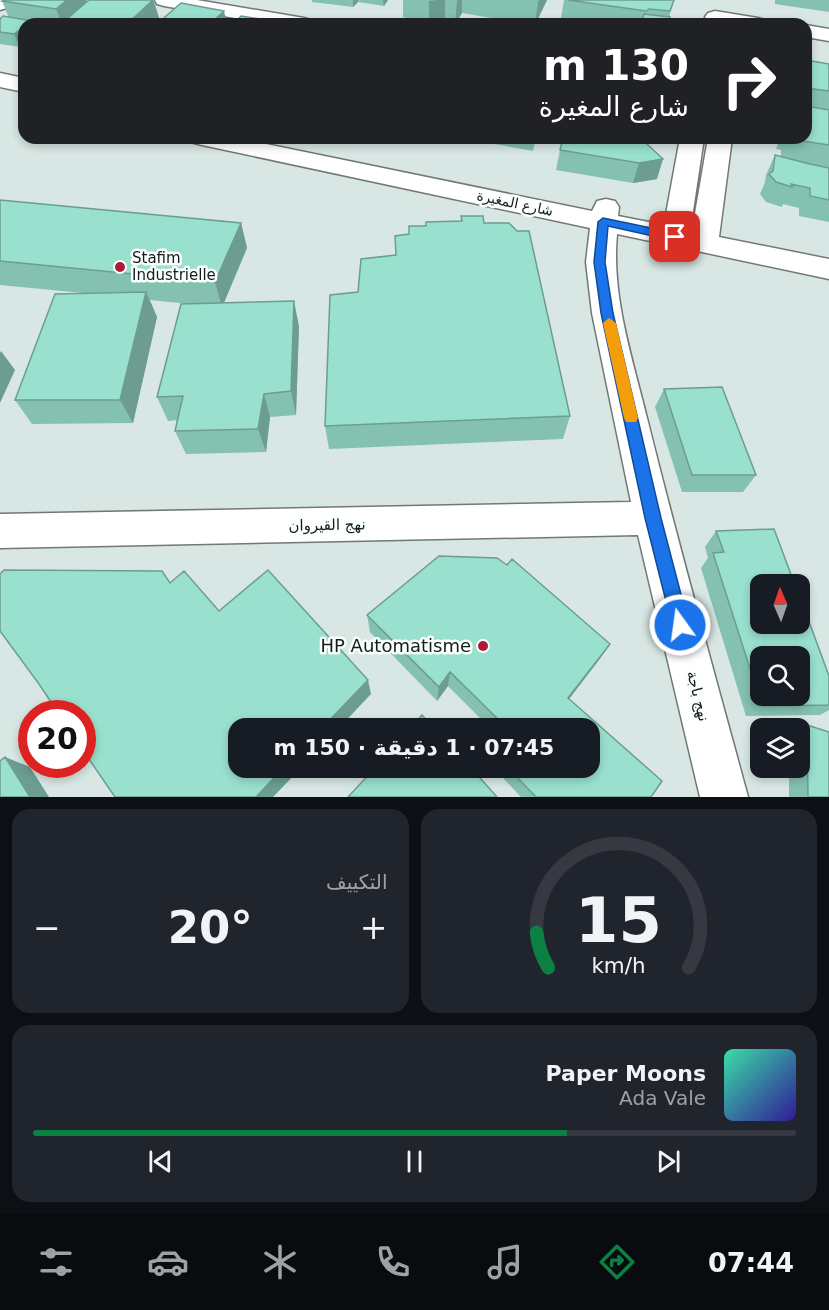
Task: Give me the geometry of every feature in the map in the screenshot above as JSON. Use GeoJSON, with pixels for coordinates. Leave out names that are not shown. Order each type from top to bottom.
{"type":"FeatureCollection","features":[{"type":"Feature","properties":{"kind":"street"},"geometry":{"type":"LineString","coordinates":[[0,4],[4,0]]}},
{"type":"Feature","properties":{"kind":"street"},"geometry":{"type":"LineString","coordinates":[[164,0],[269,18]]}},
{"type":"Feature","properties":{"kind":"street"},"geometry":{"type":"LineString","coordinates":[[737,18],[739,0]]}},
{"type":"Feature","properties":{"kind":"street"},"geometry":{"type":"LineString","coordinates":[[812,32],[829,35]]}},
{"type":"Feature","properties":{"kind":"street"},"geometry":{"type":"LineString","coordinates":[[0,80],[18,84]]}},
{"type":"Feature","properties":{"kind":"street"},"geometry":{"type":"LineString","coordinates":[[0,96],[18,100]]}},
{"type":"Feature","properties":{"kind":"street","name":"شارع المغيرة"},"geometry":{"type":"LineString","coordinates":[[234,144],[605,214]]}},
{"type":"Feature","properties":{"kind":"street","name":"شارع المغيرة"},"geometry":{"type":"LineString","coordinates":[[297,144],[705,235],[829,253]]}},
{"type":"Feature","properties":{"kind":"street"},"geometry":{"type":"LineString","coordinates":[[676,229],[691,144]]}},
{"type":"Feature","properties":{"kind":"street"},"geometry":{"type":"LineString","coordinates":[[705,235],[719,144]]}},
{"type":"Feature","properties":{"kind":"street","name":"نهج باجة"},"geometry":{"type":"LineString","coordinates":[[605,214],[600,254],[602,285],[653,518],[724,797]]}},
{"type":"Feature","properties":{"kind":"street","name":"شارع المغيرة"},"geometry":{"type":"LineString","coordinates":[[705,235],[829,269]]}},
{"type":"Feature","properties":{"kind":"street","name":"نهج القيروان"},"geometry":{"type":"LineString","coordinates":[[0,531],[653,518]]}},
{"type":"Feature","properties":{"kind":"shaded area"},"geometry":{"type":"Polygon","coordinates":[[[0,0],[829,0],[829,797],[0,797],[0,0]]]}},
{"type":"Feature","properties":{"kind":"building"},"geometry":{"type":"Polygon","coordinates":[[[67,0],[56,9],[2,1],[67,0]]]}},
{"type":"Feature","properties":{"kind":"building"},"geometry":{"type":"Polygon","coordinates":[[[89,0],[153,0],[134,18],[68,18],[89,0]]]}},
{"type":"Feature","properties":{"kind":"building"},"geometry":{"type":"Polygon","coordinates":[[[568,0],[674,0],[670,11],[649,9],[646,11],[568,0]]]}},
{"type":"Feature","properties":{"kind":"building"},"geometry":{"type":"Polygon","coordinates":[[[181,3],[224,11],[216,18],[164,18],[181,3]]]}},
{"type":"Feature","properties":{"kind":"building"},"geometry":{"type":"Polygon","coordinates":[[[644,14],[670,17],[670,18],[643,18],[644,14]]]}},
{"type":"Feature","properties":{"kind":"building"},"geometry":{"type":"Polygon","coordinates":[[[3,16],[18,19],[18,31],[14,34],[0,32],[0,19],[3,16]]]}},
{"type":"Feature","properties":{"kind":"building"},"geometry":{"type":"Polygon","coordinates":[[[812,61],[829,64],[829,91],[812,89],[812,61]]]}},
{"type":"Feature","properties":{"kind":"building"},"geometry":{"type":"Polygon","coordinates":[[[812,107],[829,110],[829,145],[812,142],[812,107]]]}},
{"type":"Feature","properties":{"kind":"building"},"geometry":{"type":"Polygon","coordinates":[[[562,144],[647,144],[663,159],[639,163],[560,150],[562,144]]]}},
{"type":"Feature","properties":{"kind":"building"},"geometry":{"type":"Polygon","coordinates":[[[775,155],[829,168],[829,200],[810,196],[810,188],[791,184],[792,187],[776,182],[769,174],[773,171],[775,155]]]}},
{"type":"Feature","properties":{"kind":"building"},"geometry":{"type":"Polygon","coordinates":[[[0,200],[241,223],[215,282],[0,261],[0,200]]]}},
{"type":"Feature","properties":{"kind":"building"},"geometry":{"type":"Polygon","coordinates":[[[461,216],[483,216],[484,223],[509,223],[517,231],[529,231],[570,416],[325,426],[330,295],[358,292],[361,259],[396,255],[395,236],[409,234],[409,226],[426,226],[426,222],[462,221],[461,216]]]}},
{"type":"Feature","properties":{"kind":"building"},"geometry":{"type":"Polygon","coordinates":[[[146,292],[120,400],[15,400],[55,294],[146,292]]]}},
{"type":"Feature","properties":{"kind":"building"},"geometry":{"type":"Polygon","coordinates":[[[294,301],[291,391],[264,394],[258,429],[175,431],[183,396],[157,397],[181,304],[294,301]]]}},
{"type":"Feature","properties":{"kind":"building"},"geometry":{"type":"Polygon","coordinates":[[[722,387],[756,475],[692,475],[664,389],[722,387]]]}},
{"type":"Feature","properties":{"kind":"building"},"geometry":{"type":"Polygon","coordinates":[[[774,529],[791,574],[750,574],[750,634],[810,634],[810,624],[829,676],[829,705],[810,705],[810,646],[750,646],[750,669],[713,553],[724,552],[716,531],[774,529]]]}},
{"type":"Feature","properties":{"kind":"building","name":"HP Automatisme"},"geometry":{"type":"Polygon","coordinates":[[[439,556],[497,558],[507,565],[512,559],[610,644],[568,698],[591,718],[497,718],[450,672],[439,687],[367,615],[439,556]]]}},
{"type":"Feature","properties":{"kind":"building"},"geometry":{"type":"Polygon","coordinates":[[[4,570],[162,571],[170,583],[184,571],[219,611],[268,570],[368,680],[332,718],[228,718],[228,778],[274,778],[256,797],[115,797],[96,769],[96,700],[50,700],[0,631],[0,574],[4,570]]]}},
{"type":"Feature","properties":{"kind":"building","name":"HP Automatisme"},"geometry":{"type":"Polygon","coordinates":[[[600,726],[662,781],[651,797],[536,797],[518,778],[600,778],[600,726]]]}},
{"type":"Feature","properties":{"kind":"building"},"geometry":{"type":"Polygon","coordinates":[[[810,726],[829,732],[829,797],[808,797],[810,726]]]}},
{"type":"Feature","properties":{"kind":"building"},"geometry":{"type":"Polygon","coordinates":[[[5,757],[30,797],[0,797],[0,761],[5,757]]]}},
{"type":"Feature","properties":{"kind":"building"},"geometry":{"type":"Polygon","coordinates":[[[366,778],[480,778],[497,797],[348,797],[366,778]]]}},
{"type":"Feature","properties":{"kind":"slow traffic"},"geometry":{"type":"LineString","coordinates":[[609,323],[631,418]]}},
{"type":"Feature","properties":{"kind":"place","name":"Stafim Industrielle"},"geometry":{"type":"Point","coordinates":[120,267]}},
{"type":"Feature","properties":{"kind":"place","name":"HP Automatisme"},"geometry":{"type":"Point","coordinates":[483,646]}},
{"type":"Feature","properties":{"kind":"route"},"geometry":{"type":"LineString","coordinates":[[675,237],[603,222],[600,262],[607,313],[653,518],[680,625]]}}]}
